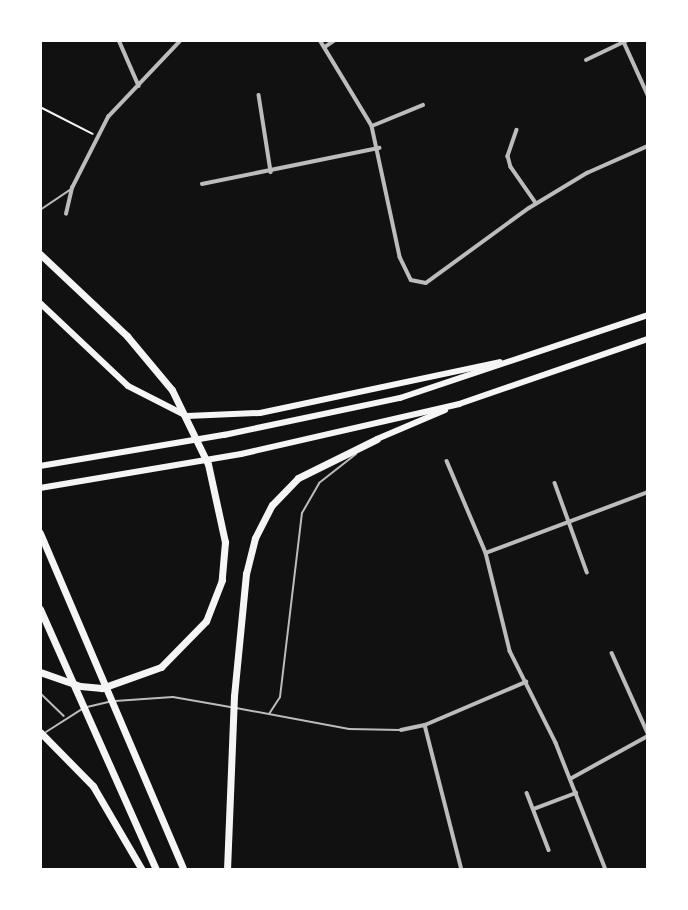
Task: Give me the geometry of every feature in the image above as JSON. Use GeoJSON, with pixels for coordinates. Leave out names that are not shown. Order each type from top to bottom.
{"type":"FeatureCollection","features":[{"type":"Feature","properties":{"kind":"highway"},"geometry":{"type":"LineString","coordinates":[[40,254],[127,335],[179,402],[214,483],[225,542],[222,580],[206,621],[186,646],[149,674],[102,688],[80,686],[40,672]]}},
{"type":"Feature","properties":{"kind":"highway"},"geometry":{"type":"LineString","coordinates":[[40,303],[128,386],[169,410],[202,417],[260,413],[537,354]]}},
{"type":"Feature","properties":{"kind":"highway"},"geometry":{"type":"LineString","coordinates":[[40,466],[375,403],[537,354],[648,315]]}},
{"type":"Feature","properties":{"kind":"highway"},"geometry":{"type":"LineString","coordinates":[[227,870],[232,721],[246,574],[255,538],[272,505],[307,471],[377,439],[459,404],[648,340]]}},
{"type":"Feature","properties":{"kind":"highway"},"geometry":{"type":"LineString","coordinates":[[40,488],[240,454],[459,404]]}},
{"type":"Feature","properties":{"kind":"highway"},"geometry":{"type":"LineString","coordinates":[[40,533],[184,870]]}},
{"type":"Feature","properties":{"kind":"highway"},"geometry":{"type":"LineString","coordinates":[[40,608],[156,870]]}},
{"type":"Feature","properties":{"kind":"highway"},"geometry":{"type":"LineString","coordinates":[[40,735],[53,744],[93,786],[142,870]]}},
{"type":"Feature","properties":{"kind":"street"},"geometry":{"type":"LineString","coordinates":[[119,40],[139,86]]}},
{"type":"Feature","properties":{"kind":"street"},"geometry":{"type":"LineString","coordinates":[[66,214],[72,188],[108,117],[181,40]]}},
{"type":"Feature","properties":{"kind":"street"},"geometry":{"type":"LineString","coordinates":[[320,40],[372,126],[405,271],[411,280],[426,283],[537,203],[587,173],[648,146]]}},
{"type":"Feature","properties":{"kind":"street"},"geometry":{"type":"LineString","coordinates":[[326,47],[335,40]]}},
{"type":"Feature","properties":{"kind":"street"},"geometry":{"type":"LineString","coordinates":[[586,60],[626,41],[648,95]]}},
{"type":"Feature","properties":{"kind":"street"},"geometry":{"type":"LineString","coordinates":[[259,95],[271,172]]}},
{"type":"Feature","properties":{"kind":"street"},"geometry":{"type":"LineString","coordinates":[[372,126],[423,105]]}},
{"type":"Feature","properties":{"kind":"street"},"geometry":{"type":"LineString","coordinates":[[517,130],[508,156],[511,167],[537,203]]}},
{"type":"Feature","properties":{"kind":"street"},"geometry":{"type":"LineString","coordinates":[[202,184],[379,148]]}},
{"type":"Feature","properties":{"kind":"street"},"geometry":{"type":"LineString","coordinates":[[447,461],[486,553],[501,626],[570,779],[606,870]]}},
{"type":"Feature","properties":{"kind":"street"},"geometry":{"type":"LineString","coordinates":[[555,483],[587,572]]}},
{"type":"Feature","properties":{"kind":"street"},"geometry":{"type":"LineString","coordinates":[[486,553],[648,492]]}},
{"type":"Feature","properties":{"kind":"street"},"geometry":{"type":"LineString","coordinates":[[570,779],[648,735],[612,653]]}},
{"type":"Feature","properties":{"kind":"street"},"geometry":{"type":"LineString","coordinates":[[401,730],[425,725],[526,682]]}},
{"type":"Feature","properties":{"kind":"street"},"geometry":{"type":"LineString","coordinates":[[425,725],[461,869],[453,870]]}},
{"type":"Feature","properties":{"kind":"street"},"geometry":{"type":"LineString","coordinates":[[527,793],[549,850]]}},
{"type":"Feature","properties":{"kind":"street"},"geometry":{"type":"LineString","coordinates":[[534,809],[576,793]]}},
{"type":"Feature","properties":{"kind":"lane"},"geometry":{"type":"LineString","coordinates":[[40,210],[72,188]]}},
{"type":"Feature","properties":{"kind":"lane"},"geometry":{"type":"LineString","coordinates":[[268,715],[280,697],[302,513],[319,483],[377,439]]}},
{"type":"Feature","properties":{"kind":"lane"},"geometry":{"type":"LineString","coordinates":[[40,693],[64,716]]}},
{"type":"Feature","properties":{"kind":"lane"},"geometry":{"type":"LineString","coordinates":[[40,735],[64,716],[94,704],[173,697],[349,729],[401,730]]}},
{"type":"Feature","properties":{"kind":"path"},"geometry":{"type":"LineString","coordinates":[[40,107],[57,120],[97,136]]}}]}
